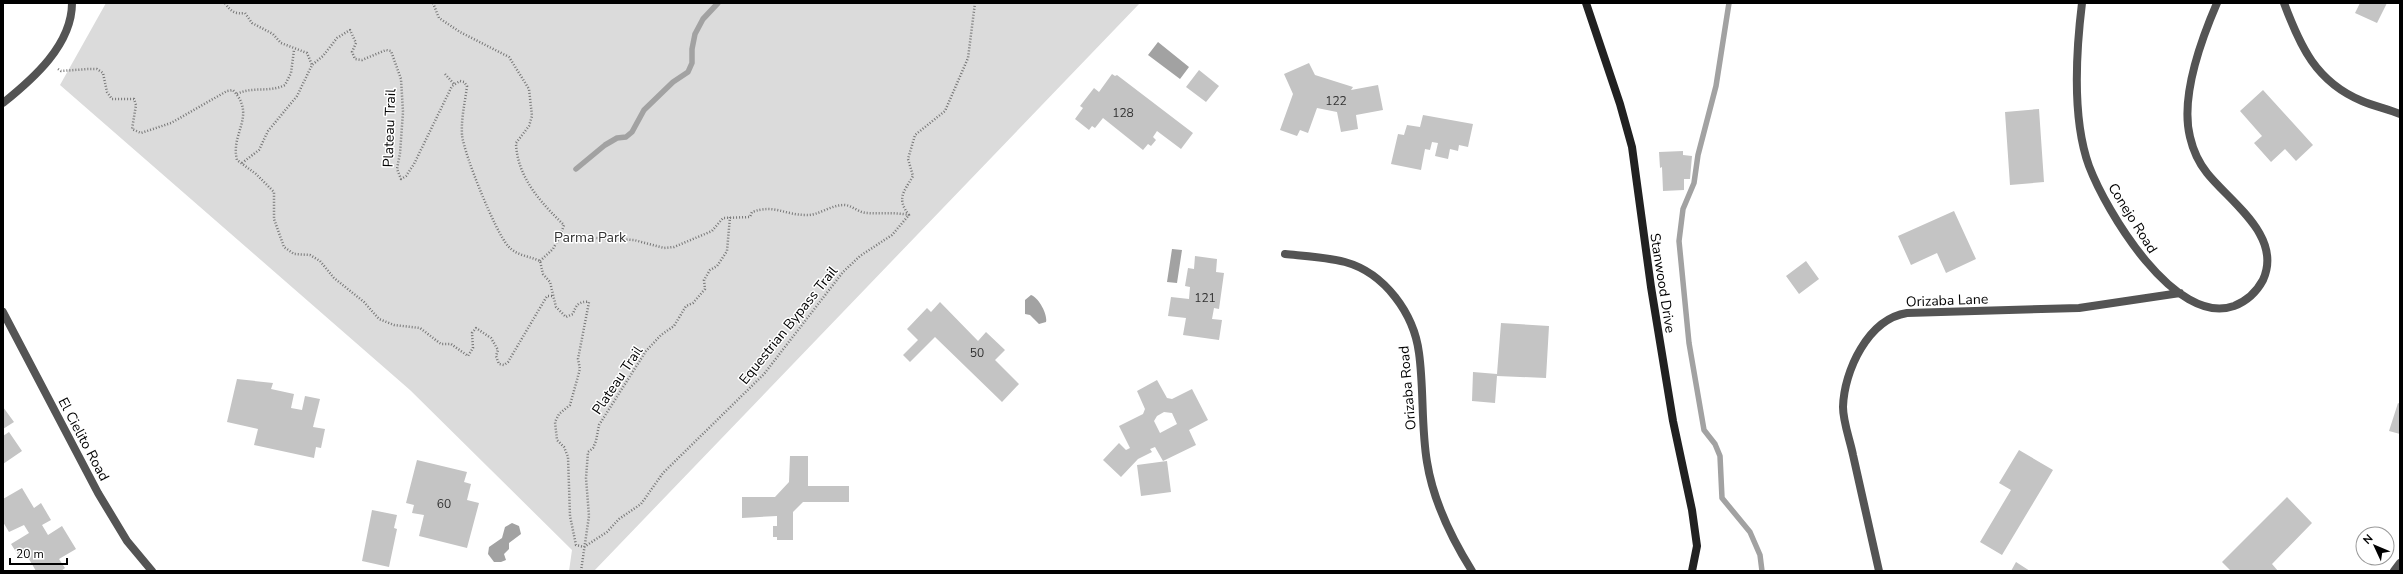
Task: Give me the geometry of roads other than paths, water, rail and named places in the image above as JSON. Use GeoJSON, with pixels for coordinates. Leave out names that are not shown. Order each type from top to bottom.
{"type":"FeatureCollection","features":[{"type":"Feature","properties":{"kind":"main road","name":"Stanwood Drive"},"geometry":{"type":"LineString","coordinates":[[1586,3],[1620,104],[1632,147],[1650,287],[1673,421],[1692,510],[1697,546],[1692,571]]}},
{"type":"Feature","properties":{"kind":"street"},"geometry":{"type":"LineString","coordinates":[[3,103],[43,66],[70,25],[72,3]]}},
{"type":"Feature","properties":{"kind":"street","name":"Conejo Road"},"geometry":{"type":"LineString","coordinates":[[2082,3],[2078,33],[2078,87],[2081,130],[2089,165],[2104,198],[2134,247],[2164,281],[2197,304],[2213,308],[2228,308],[2244,302],[2254,294],[2263,279],[2267,263],[2265,247],[2256,228],[2241,208],[2207,173],[2197,156],[2190,138],[2187,118],[2194,73],[2206,28],[2217,3]]}},
{"type":"Feature","properties":{"kind":"street"},"geometry":{"type":"LineString","coordinates":[[2284,3],[2297,38],[2307,56],[2320,73],[2339,89],[2362,101],[2400,114]]}},
{"type":"Feature","properties":{"kind":"street","name":"Orizaba Road"},"geometry":{"type":"LineString","coordinates":[[1285,254],[1332,259],[1359,267],[1382,283],[1404,308],[1415,334],[1419,354],[1424,442],[1432,484],[1452,534],[1472,571]]}},
{"type":"Feature","properties":{"kind":"street","name":"Orizaba Lane"},"geometry":{"type":"LineString","coordinates":[[1878,571],[1843,408],[1847,380],[1855,356],[1878,329],[1897,315],[1907,313],[2079,308],[2180,293]]}},
{"type":"Feature","properties":{"kind":"street","name":"El Cielito Road"},"geometry":{"type":"LineString","coordinates":[[3,312],[98,493],[127,540],[152,571]]}},
{"type":"Feature","properties":{"kind":"street"},"geometry":{"type":"LineString","coordinates":[[2394,571],[2400,563]]}},
{"type":"Feature","properties":{"kind":"waterway"},"geometry":{"type":"LineString","coordinates":[[576,169],[605,145],[617,138],[626,137],[632,132],[644,110],[673,82],[688,72],[692,63],[692,49],[695,34],[703,19],[718,3]]}},
{"type":"Feature","properties":{"kind":"waterway"},"geometry":{"type":"LineString","coordinates":[[1729,3],[1716,86],[1698,155],[1694,183],[1683,209],[1679,241],[1689,343],[1704,430],[1715,444],[1720,456],[1722,498],[1750,532],[1760,555],[1762,571]]}},
{"type":"Feature","properties":{"kind":"park label","name":"Parma Park"},"geometry":{"type":"Point","coordinates":[590,237]}}]}
